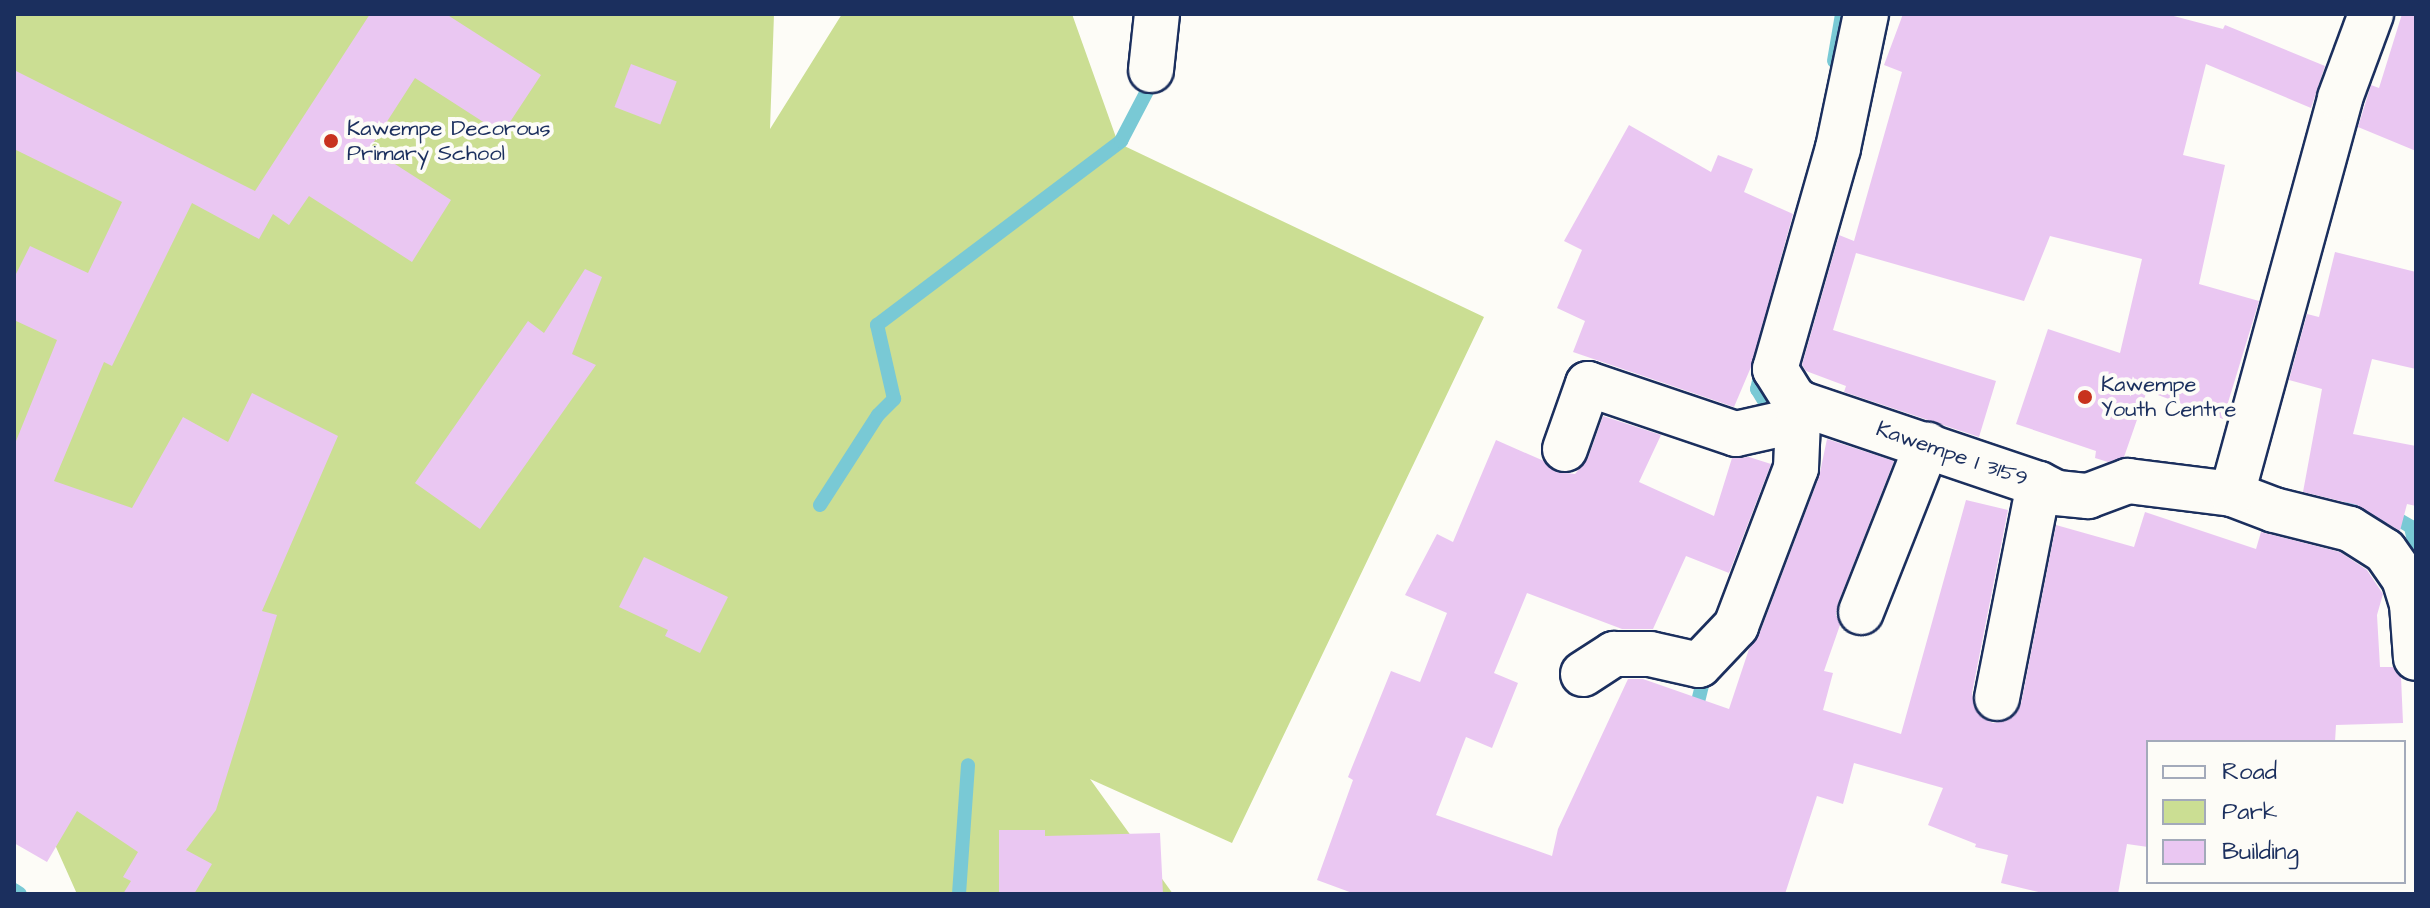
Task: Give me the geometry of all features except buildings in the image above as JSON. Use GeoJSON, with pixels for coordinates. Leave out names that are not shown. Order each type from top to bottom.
{"type":"FeatureCollection","features":[{"type":"Feature","properties":{"kind":"street"},"geometry":{"type":"LineString","coordinates":[[1151,70],[1157,14]]}},
{"type":"Feature","properties":{"kind":"street"},"geometry":{"type":"LineString","coordinates":[[1583,674],[1614,654],[1650,654],[1699,665],[1736,626],[1796,468],[1800,412],[1775,369],[1838,148],[1866,14]]}},
{"type":"Feature","properties":{"kind":"street"},"geometry":{"type":"LineString","coordinates":[[2232,494],[2340,98],[2371,14]]}},
{"type":"Feature","properties":{"kind":"street"},"geometry":{"type":"LineString","coordinates":[[1565,449],[1588,384],[1736,434],[1800,412]]}},
{"type":"Feature","properties":{"kind":"street","name":"Kawempe I 3159"},"geometry":{"type":"LineString","coordinates":[[1800,412],[1927,445],[2057,493],[2088,496],[2128,481],[2232,494],[2274,510],[2350,529],[2385,551],[2404,578],[2412,604],[2415,646]]}},
{"type":"Feature","properties":{"kind":"street"},"geometry":{"type":"LineString","coordinates":[[1861,612],[1927,445]]}},
{"type":"Feature","properties":{"kind":"street"},"geometry":{"type":"LineString","coordinates":[[1997,698],[2039,484]]}},
{"type":"Feature","properties":{"kind":"green space"},"geometry":{"type":"Polygon","coordinates":[[[14,14],[774,14],[770,129],[842,14],[1072,14],[1118,143],[1484,317],[1232,843],[1090,779],[1173,894],[77,894],[14,753],[14,14]]]}},
{"type":"Feature","properties":{"kind":"waterway"},"geometry":{"type":"LineString","coordinates":[[1834,61],[1842,14]]}},
{"type":"Feature","properties":{"kind":"waterway"},"geometry":{"type":"LineString","coordinates":[[820,505],[878,415],[894,399],[877,325],[1121,141],[1155,76]]}},
{"type":"Feature","properties":{"kind":"waterway"},"geometry":{"type":"LineString","coordinates":[[1762,368],[1757,389],[1769,409],[1782,416]]}},
{"type":"Feature","properties":{"kind":"waterway"},"geometry":{"type":"LineString","coordinates":[[2348,509],[2394,517],[2411,527],[2416,551]]}},
{"type":"Feature","properties":{"kind":"waterway"},"geometry":{"type":"LineString","coordinates":[[1695,714],[1706,669]]}},
{"type":"Feature","properties":{"kind":"waterway"},"geometry":{"type":"LineString","coordinates":[[959,894],[968,765]]}},
{"type":"Feature","properties":{"kind":"waterway"},"geometry":{"type":"LineString","coordinates":[[14,890],[20,894]]}},
{"type":"Feature","properties":{"kind":"place","name":"Kawempe Decorous Primary School"},"geometry":{"type":"Point","coordinates":[331,141]}},
{"type":"Feature","properties":{"kind":"place","name":"Kawempe Youth Centre"},"geometry":{"type":"Point","coordinates":[2085,397]}}]}
